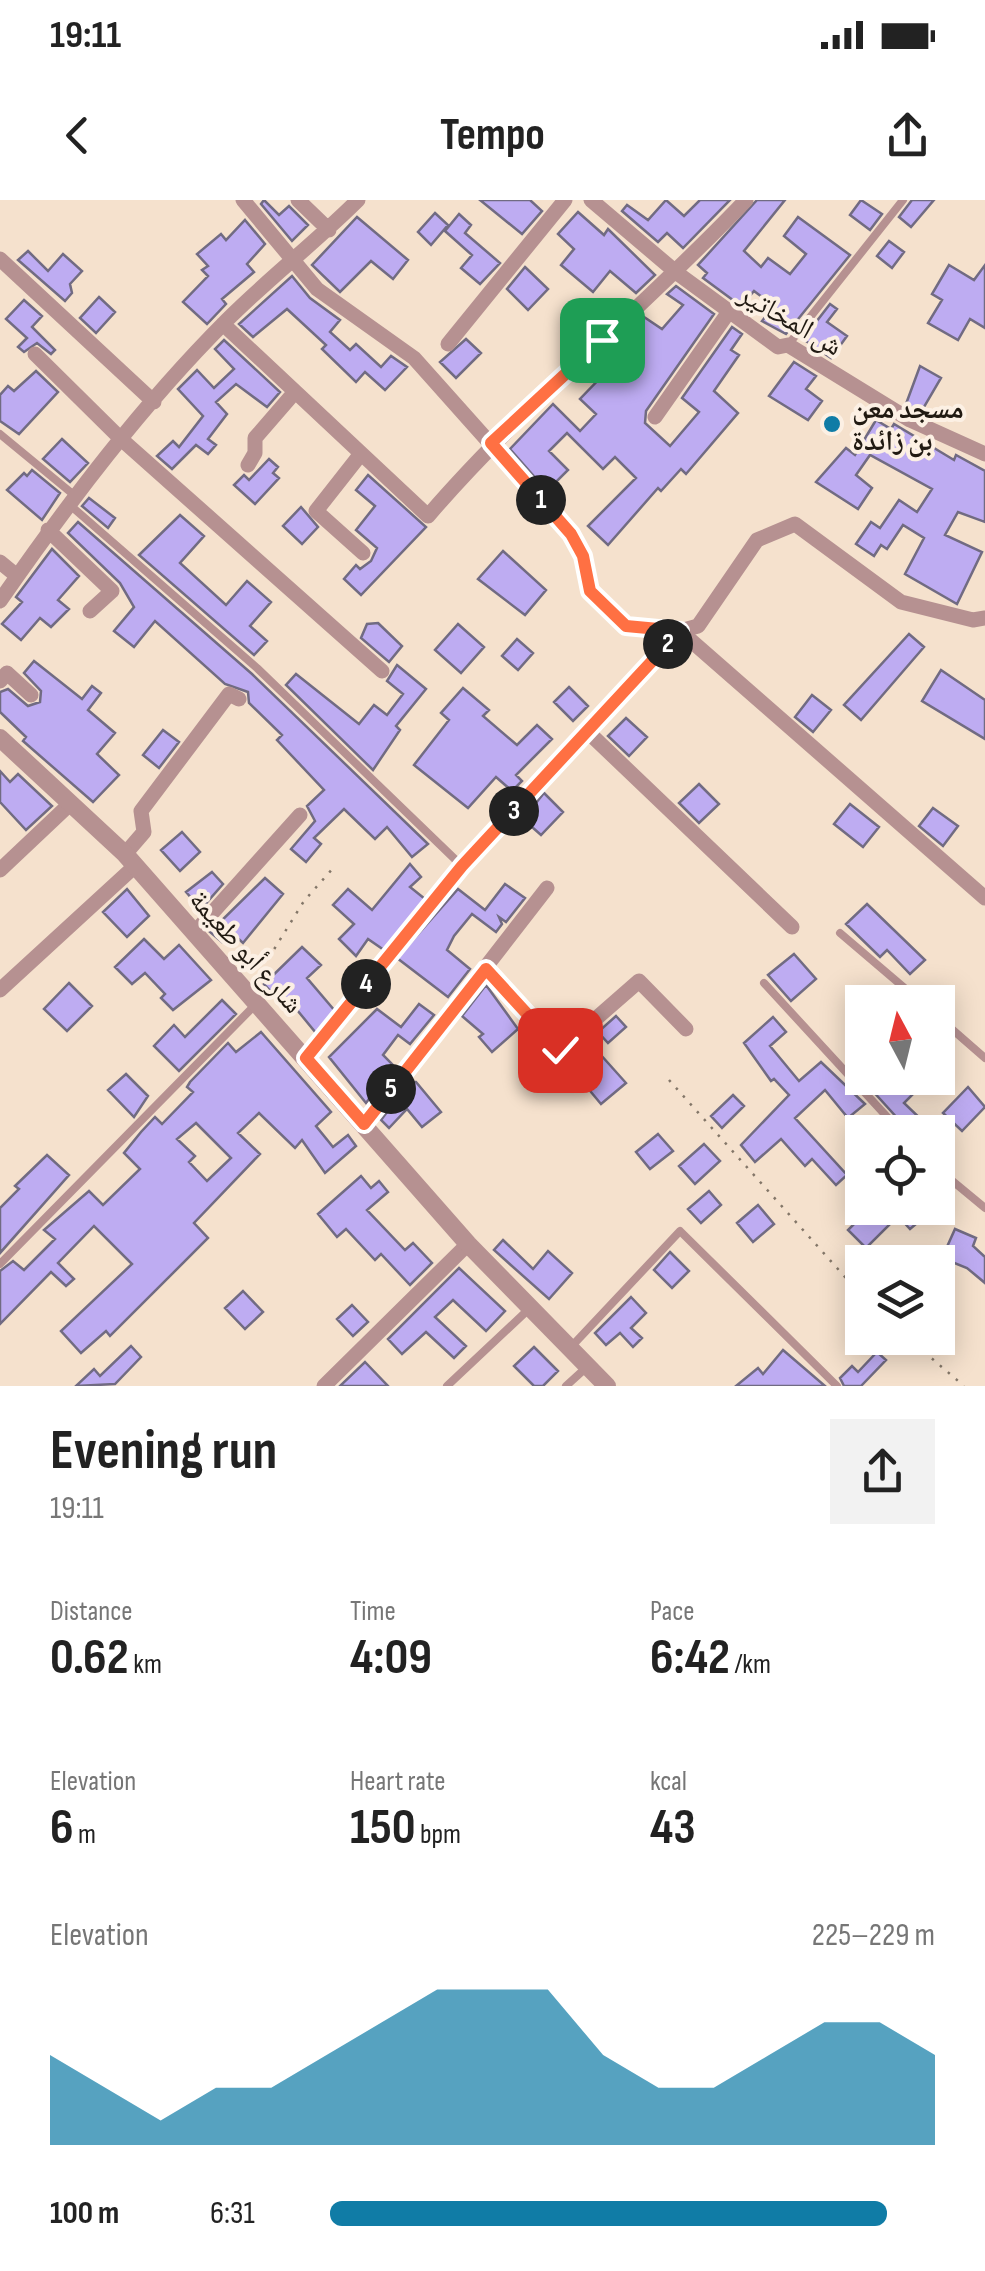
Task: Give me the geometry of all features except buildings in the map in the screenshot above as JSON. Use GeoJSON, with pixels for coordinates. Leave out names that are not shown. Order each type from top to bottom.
{"type":"FeatureCollection","features":[{"type":"Feature","properties":{"kind":"street"},"geometry":{"type":"LineString","coordinates":[[244,200],[317,289],[414,358],[491,443],[571,534],[583,556],[590,591],[626,626],[680,631],[698,626],[757,540],[794,524],[901,602],[973,620],[985,618]]}},
{"type":"Feature","properties":{"kind":"street"},"geometry":{"type":"LineString","coordinates":[[298,200],[329,230]]}},
{"type":"Feature","properties":{"kind":"street"},"geometry":{"type":"LineString","coordinates":[[0,602],[48,530],[121,439],[223,324],[358,200]]}},
{"type":"Feature","properties":{"kind":"street"},"geometry":{"type":"LineString","coordinates":[[448,344],[565,200]]}},
{"type":"Feature","properties":{"kind":"street","name":"ش المخاتير"},"geometry":{"type":"LineString","coordinates":[[591,200],[609,205],[677,273],[778,347],[788,345],[910,420],[985,454]]}},
{"type":"Feature","properties":{"kind":"street"},"geometry":{"type":"LineString","coordinates":[[223,324],[428,516],[491,443],[677,273],[746,200]]}},
{"type":"Feature","properties":{"kind":"street"},"geometry":{"type":"LineString","coordinates":[[0,259],[154,402]]}},
{"type":"Feature","properties":{"kind":"street"},"geometry":{"type":"LineString","coordinates":[[656,417],[728,313]]}},
{"type":"Feature","properties":{"kind":"street"},"geometry":{"type":"LineString","coordinates":[[35,354],[121,439],[382,671]]}},
{"type":"Feature","properties":{"kind":"street"},"geometry":{"type":"LineString","coordinates":[[248,465],[256,438],[294,393]]}},
{"type":"Feature","properties":{"kind":"street"},"geometry":{"type":"LineString","coordinates":[[360,455],[316,511],[364,553]]}},
{"type":"Feature","properties":{"kind":"street"},"geometry":{"type":"LineString","coordinates":[[48,530],[112,591],[90,611]]}},
{"type":"Feature","properties":{"kind":"street"},"geometry":{"type":"LineString","coordinates":[[0,562],[17,576]]}},
{"type":"Feature","properties":{"kind":"street"},"geometry":{"type":"LineString","coordinates":[[680,631],[588,732],[792,927]]}},
{"type":"Feature","properties":{"kind":"street"},"geometry":{"type":"LineString","coordinates":[[680,631],[985,898]]}},
{"type":"Feature","properties":{"kind":"street"},"geometry":{"type":"LineString","coordinates":[[0,681],[6,674],[31,695]]}},
{"type":"Feature","properties":{"kind":"street"},"geometry":{"type":"LineString","coordinates":[[0,990],[129,860],[144,832],[141,811],[229,694],[239,699]]}},
{"type":"Feature","properties":{"kind":"street","name":"شارع أبو طعيمة"},"geometry":{"type":"LineString","coordinates":[[0,738],[129,860],[468,1244],[607,1386]]}},
{"type":"Feature","properties":{"kind":"street"},"geometry":{"type":"LineString","coordinates":[[0,870],[71,802]]}},
{"type":"Feature","properties":{"kind":"street"},"geometry":{"type":"LineString","coordinates":[[195,932],[300,814]]}},
{"type":"Feature","properties":{"kind":"street"},"geometry":{"type":"LineString","coordinates":[[364,1124],[547,888]]}},
{"type":"Feature","properties":{"kind":"street"},"geometry":{"type":"LineString","coordinates":[[486,969],[565,1056],[639,981],[686,1029]]}},
{"type":"Feature","properties":{"kind":"street"},"geometry":{"type":"LineString","coordinates":[[324,1386],[468,1244]]}},
{"type":"Feature","properties":{"kind":"lane"},"geometry":{"type":"LineString","coordinates":[[788,345],[903,200]]}},
{"type":"Feature","properties":{"kind":"lane"},"geometry":{"type":"LineString","coordinates":[[0,434],[257,668],[462,866]]}},
{"type":"Feature","properties":{"kind":"lane"},"geometry":{"type":"LineString","coordinates":[[306,1058],[462,866],[588,732]]}},
{"type":"Feature","properties":{"kind":"lane"},"geometry":{"type":"LineString","coordinates":[[840,933],[901,985]]}},
{"type":"Feature","properties":{"kind":"lane"},"geometry":{"type":"LineString","coordinates":[[764,983],[885,1115]]}},
{"type":"Feature","properties":{"kind":"lane"},"geometry":{"type":"LineString","coordinates":[[0,1264],[257,1002]]}},
{"type":"Feature","properties":{"kind":"lane"},"geometry":{"type":"LineString","coordinates":[[955,1032],[985,1058]]}},
{"type":"Feature","properties":{"kind":"lane"},"geometry":{"type":"LineString","coordinates":[[955,1183],[985,1208]]}},
{"type":"Feature","properties":{"kind":"lane"},"geometry":{"type":"LineString","coordinates":[[570,1348],[680,1231],[837,1386]]}},
{"type":"Feature","properties":{"kind":"lane"},"geometry":{"type":"LineString","coordinates":[[447,1386],[530,1308]]}},
{"type":"Feature","properties":{"kind":"lane"},"geometry":{"type":"LineString","coordinates":[[566,1386],[588,1366]]}},
{"type":"Feature","properties":{"kind":"path"},"geometry":{"type":"LineString","coordinates":[[234,975],[273,951],[304,901],[336,866]]}},
{"type":"Feature","properties":{"kind":"path"},"geometry":{"type":"LineString","coordinates":[[669,1080],[845,1277]]}},
{"type":"Feature","properties":{"kind":"path"},"geometry":{"type":"LineString","coordinates":[[928,1355],[964,1386]]}},
{"type":"Feature","properties":{"kind":"place","name":"مسجد معن بن زائدة"},"geometry":{"type":"Point","coordinates":[832,424]}},
{"type":"Feature","properties":{"kind":"route"},"geometry":{"type":"LineString","coordinates":[[560,1050],[486,969],[364,1124],[306,1058],[462,866],[680,631],[626,626],[590,591],[583,556],[571,534],[491,443],[602,340]]}}]}
